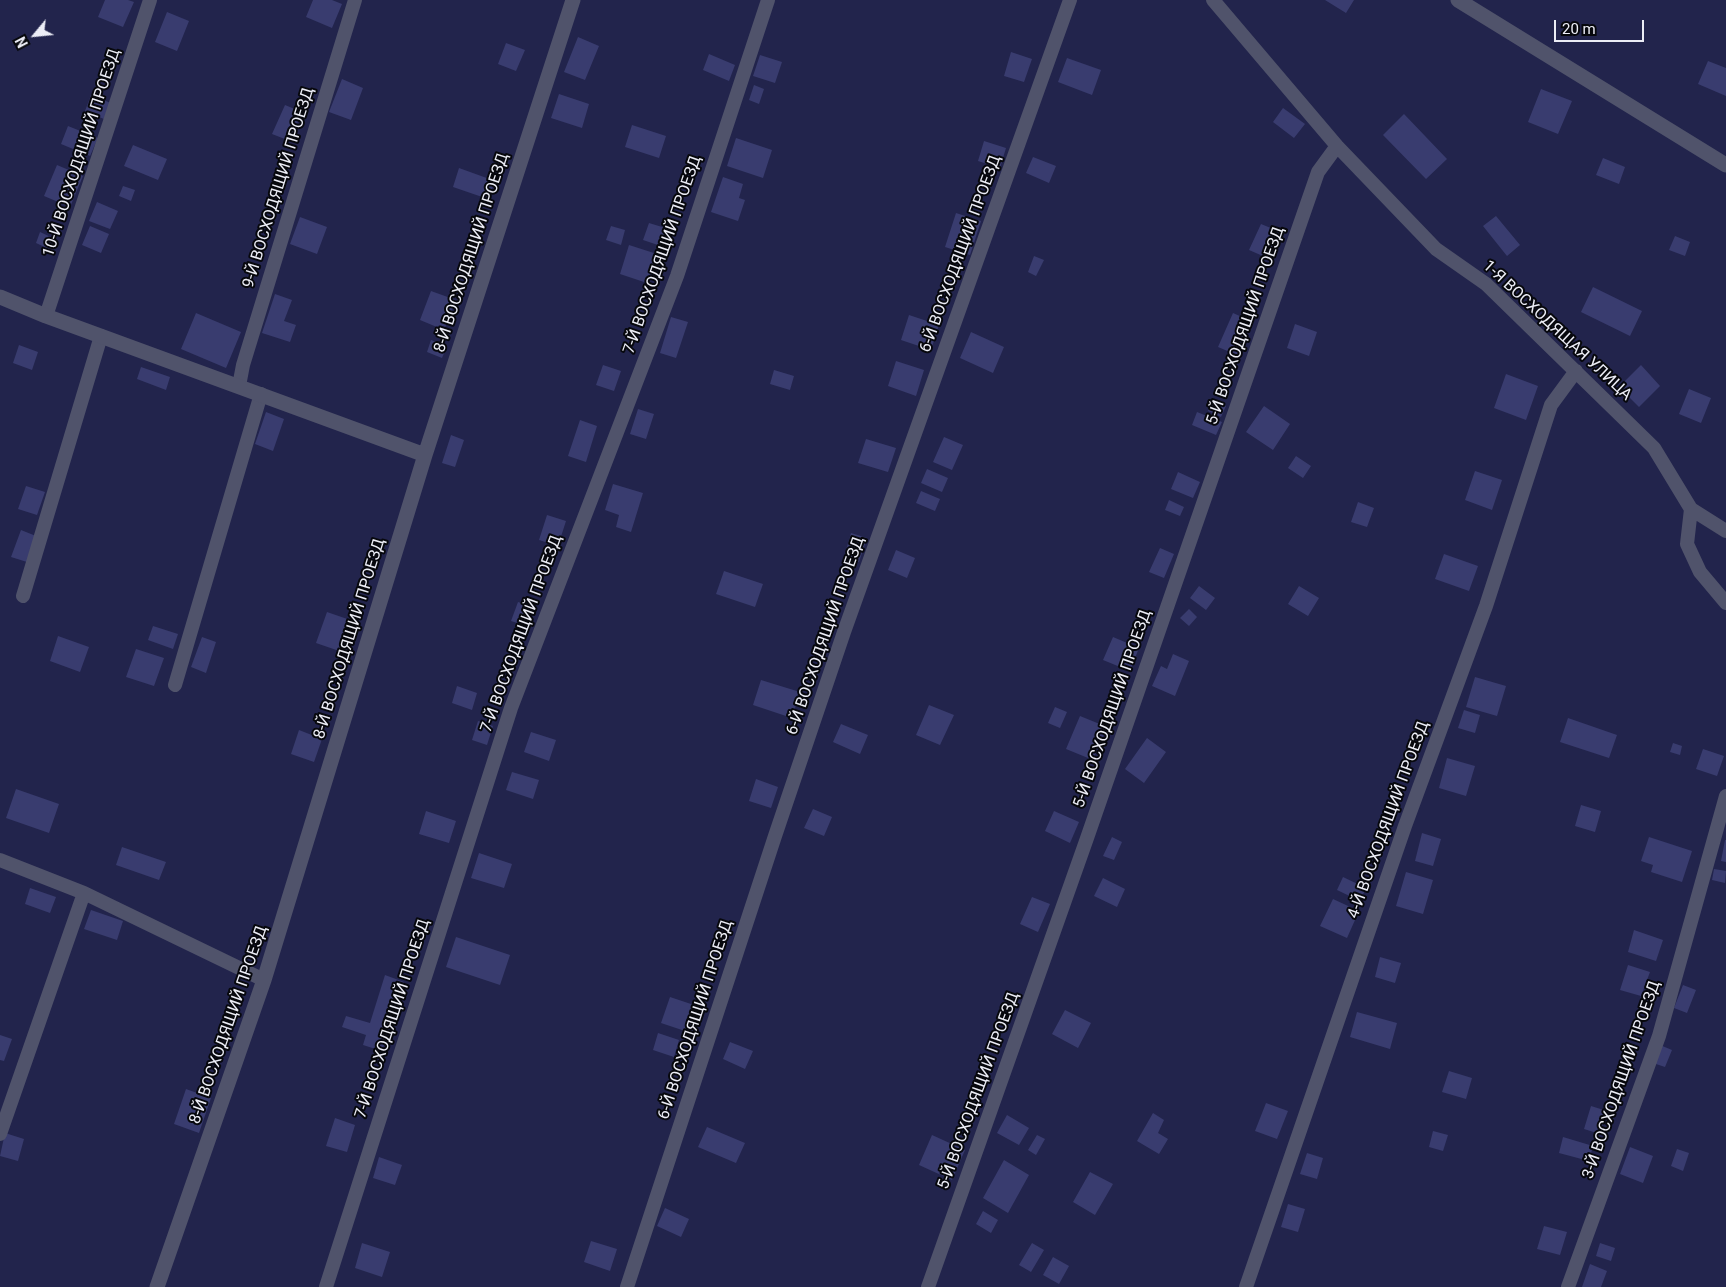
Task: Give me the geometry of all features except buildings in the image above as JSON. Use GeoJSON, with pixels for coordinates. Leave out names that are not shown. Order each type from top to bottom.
{"type":"FeatureCollection","features":[{"type":"Feature","properties":{"kind":"street","name":"8-Й ВОСХОДЯЩИЙ ПРОЕЗД"},"geometry":{"type":"LineString","coordinates":[[157,1287],[264,980],[425,455],[572,0]]}},
{"type":"Feature","properties":{"kind":"street"},"geometry":{"type":"LineString","coordinates":[[1458,0],[1726,165]]}},
{"type":"Feature","properties":{"kind":"street"},"geometry":{"type":"LineString","coordinates":[[0,298],[425,455]]}},
{"type":"Feature","properties":{"kind":"lane","name":"10-Й ВОСХОДЯЩИЙ ПРОЕЗД"},"geometry":{"type":"LineString","coordinates":[[46,316],[150,0]]}},
{"type":"Feature","properties":{"kind":"lane","name":"9-Й ВОСХОДЯЩИЙ ПРОЕЗД"},"geometry":{"type":"LineString","coordinates":[[239,386],[243,365],[355,0]]}},
{"type":"Feature","properties":{"kind":"lane","name":"7-Й ВОСХОДЯЩИЙ ПРОЕЗД"},"geometry":{"type":"LineString","coordinates":[[326,1287],[512,708],[677,276],[768,0]]}},
{"type":"Feature","properties":{"kind":"lane","name":"6-Й ВОСХОДЯЩИЙ ПРОЕЗД"},"geometry":{"type":"LineString","coordinates":[[626,1287],[841,642],[1070,0]]}},
{"type":"Feature","properties":{"kind":"lane","name":"1-Я ВОСХОДЯЩАЯ УЛИЦА"},"geometry":{"type":"LineString","coordinates":[[1213,0],[1337,146],[1436,250],[1486,284],[1654,448],[1691,509]]}},
{"type":"Feature","properties":{"kind":"lane","name":"5-Й ВОСХОДЯЩИЙ ПРОЕЗД"},"geometry":{"type":"LineString","coordinates":[[928,1287],[1086,841],[1318,172],[1337,146]]}},
{"type":"Feature","properties":{"kind":"lane"},"geometry":{"type":"LineString","coordinates":[[23,596],[101,336]]}},
{"type":"Feature","properties":{"kind":"lane","name":"4-Й ВОСХОДЯЩИЙ ПРОЕЗД"},"geometry":{"type":"LineString","coordinates":[[1246,1287],[1399,844],[1486,606],[1551,405],[1576,371]]}},
{"type":"Feature","properties":{"kind":"lane"},"geometry":{"type":"LineString","coordinates":[[175,685],[261,394]]}},
{"type":"Feature","properties":{"kind":"lane"},"geometry":{"type":"LineString","coordinates":[[1726,531],[1691,509],[1687,544],[1700,572],[1726,603]]}},
{"type":"Feature","properties":{"kind":"lane","name":"3-Й ВОСХОДЯЩИЙ ПРОЕЗД"},"geometry":{"type":"LineString","coordinates":[[1568,1287],[1659,1036],[1726,796]]}},
{"type":"Feature","properties":{"kind":"lane"},"geometry":{"type":"LineString","coordinates":[[0,860],[84,893],[264,980]]}},
{"type":"Feature","properties":{"kind":"lane"},"geometry":{"type":"LineString","coordinates":[[0,1134],[84,893]]}},
{"type":"Feature","properties":{"kind":"shaded area"},"geometry":{"type":"Polygon","coordinates":[[[0,0],[1726,0],[1726,1287],[0,1287],[0,0]]]}}]}
